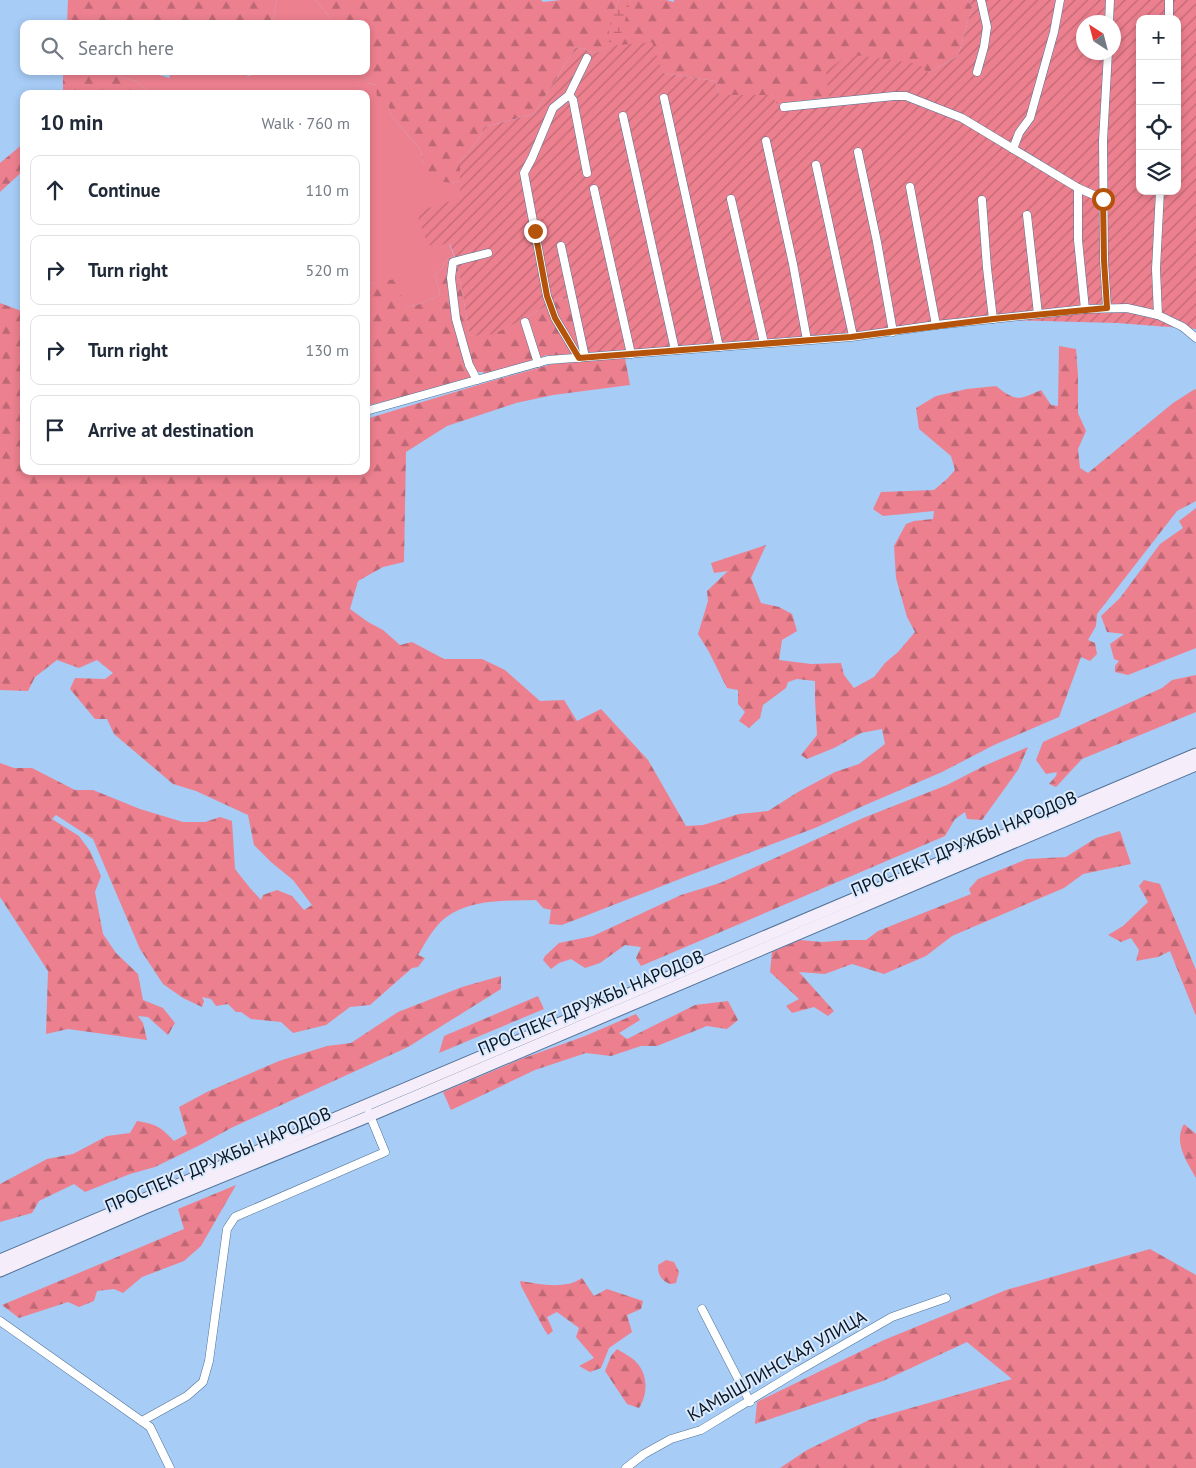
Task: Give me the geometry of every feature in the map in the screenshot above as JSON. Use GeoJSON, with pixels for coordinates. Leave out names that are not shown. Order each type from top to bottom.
{"type":"FeatureCollection","features":[{"type":"Feature","properties":{"kind":"main road","name":"ПРОСПЕКТ ДРУЖБЫ НАРОДОВ"},"geometry":{"type":"LineString","coordinates":[[0,1271],[368,1110],[1196,754]]}},
{"type":"Feature","properties":{"kind":"main road","name":"ПРОСПЕКТ ДРУЖБЫ НАРОДОВ"},"geometry":{"type":"LineString","coordinates":[[0,1260],[368,1110],[1196,765]]}},
{"type":"Feature","properties":{"kind":"street"},"geometry":{"type":"LineString","coordinates":[[977,72],[984,48],[987,27],[981,0]]}},
{"type":"Feature","properties":{"kind":"street"},"geometry":{"type":"LineString","coordinates":[[1013,149],[1019,133],[1030,118],[1054,32],[1060,0]]}},
{"type":"Feature","properties":{"kind":"street"},"geometry":{"type":"LineString","coordinates":[[1109,15],[1110,0]]}},
{"type":"Feature","properties":{"kind":"street"},"geometry":{"type":"LineString","coordinates":[[1169,0],[1169,15]]}},
{"type":"Feature","properties":{"kind":"street"},"geometry":{"type":"LineString","coordinates":[[582,358],[555,318],[547,296],[524,173],[548,117],[553,108],[569,95],[587,58]]}},
{"type":"Feature","properties":{"kind":"street"},"geometry":{"type":"LineString","coordinates":[[1107,308],[1104,260],[1103,141],[1108,60]]}},
{"type":"Feature","properties":{"kind":"street"},"geometry":{"type":"LineString","coordinates":[[569,95],[573,100],[587,173]]}},
{"type":"Feature","properties":{"kind":"street"},"geometry":{"type":"LineString","coordinates":[[784,107],[906,96],[962,118],[1078,188],[1103,199]]}},
{"type":"Feature","properties":{"kind":"street"},"geometry":{"type":"LineString","coordinates":[[664,98],[719,347]]}},
{"type":"Feature","properties":{"kind":"street"},"geometry":{"type":"LineString","coordinates":[[623,116],[675,350]]}},
{"type":"Feature","properties":{"kind":"street"},"geometry":{"type":"LineString","coordinates":[[766,142],[793,264],[807,340]]}},
{"type":"Feature","properties":{"kind":"street"},"geometry":{"type":"LineString","coordinates":[[858,152],[893,332]]}},
{"type":"Feature","properties":{"kind":"street"},"geometry":{"type":"LineString","coordinates":[[816,165],[853,336]]}},
{"type":"Feature","properties":{"kind":"street"},"geometry":{"type":"LineString","coordinates":[[910,187],[936,326]]}},
{"type":"Feature","properties":{"kind":"street"},"geometry":{"type":"LineString","coordinates":[[1078,188],[1078,240],[1085,309]]}},
{"type":"Feature","properties":{"kind":"street"},"geometry":{"type":"LineString","coordinates":[[594,189],[631,354]]}},
{"type":"Feature","properties":{"kind":"street"},"geometry":{"type":"LineString","coordinates":[[1158,315],[1156,270],[1160,195]]}},
{"type":"Feature","properties":{"kind":"street"},"geometry":{"type":"LineString","coordinates":[[731,199],[764,343]]}},
{"type":"Feature","properties":{"kind":"street"},"geometry":{"type":"LineString","coordinates":[[982,200],[993,319]]}},
{"type":"Feature","properties":{"kind":"street"},"geometry":{"type":"LineString","coordinates":[[1027,215],[1038,314]]}},
{"type":"Feature","properties":{"kind":"street"},"geometry":{"type":"LineString","coordinates":[[561,246],[582,358]]}},
{"type":"Feature","properties":{"kind":"street"},"geometry":{"type":"LineString","coordinates":[[477,380],[469,365],[456,319],[450,278],[453,262],[488,253]]}},
{"type":"Feature","properties":{"kind":"street"},"geometry":{"type":"LineString","coordinates":[[370,410],[548,360],[853,336],[1085,309],[1127,308],[1158,315],[1183,327],[1196,338]]}},
{"type":"Feature","properties":{"kind":"street"},"geometry":{"type":"LineString","coordinates":[[525,322],[538,363]]}},
{"type":"Feature","properties":{"kind":"street"},"geometry":{"type":"LineString","coordinates":[[142,1421],[187,1396],[203,1382],[209,1361],[227,1229],[235,1217],[385,1152],[368,1110]]}},
{"type":"Feature","properties":{"kind":"street","name":"КАМЫШЛИНСКАЯ УЛИЦА"},"geometry":{"type":"LineString","coordinates":[[626,1468],[644,1454],[671,1439],[701,1430],[892,1317],[946,1298]]}},
{"type":"Feature","properties":{"kind":"street"},"geometry":{"type":"LineString","coordinates":[[702,1309],[750,1402]]}},
{"type":"Feature","properties":{"kind":"street"},"geometry":{"type":"LineString","coordinates":[[0,1321],[150,1427],[170,1468]]}},
{"type":"Feature","properties":{"kind":"green space"},"geometry":{"type":"Polygon","coordinates":[[[68,0],[277,0],[271,20],[67,20],[68,0]]]}},
{"type":"Feature","properties":{"kind":"green space"},"geometry":{"type":"Polygon","coordinates":[[[277,0],[315,0],[331,20],[271,20],[277,0]]]}},
{"type":"Feature","properties":{"kind":"green space"},"geometry":{"type":"Polygon","coordinates":[[[315,0],[541,0],[543,2],[561,0],[619,0],[614,13],[626,11],[631,0],[666,0],[674,2],[674,0],[967,0],[972,7],[958,56],[928,73],[829,97],[777,105],[771,95],[720,95],[715,81],[663,73],[610,46],[596,53],[576,47],[534,114],[484,127],[478,140],[460,162],[460,181],[451,183],[434,180],[423,164],[421,150],[391,116],[388,102],[377,98],[376,85],[368,83],[363,75],[370,75],[370,20],[331,20],[315,0]]]}},
{"type":"Feature","properties":{"kind":"green space"},"geometry":{"type":"Polygon","coordinates":[[[619,0],[631,0],[621,34],[609,46],[609,26],[619,0]]]}},
{"type":"Feature","properties":{"kind":"green space"},"geometry":{"type":"Polygon","coordinates":[[[967,0],[1196,0],[1196,329],[1117,323],[1009,320],[585,354],[574,301],[559,298],[526,318],[494,334],[470,336],[457,263],[450,244],[428,245],[416,212],[460,198],[460,162],[478,140],[484,127],[534,114],[576,47],[596,53],[609,46],[652,42],[663,73],[715,81],[720,95],[771,95],[778,105],[829,97],[826,71],[849,54],[919,64],[928,73],[958,56],[972,7],[967,0]]]}},
{"type":"Feature","properties":{"kind":"green space"},"geometry":{"type":"Polygon","coordinates":[[[63,75],[118,75],[135,81],[147,90],[63,90],[63,75]]]}},
{"type":"Feature","properties":{"kind":"green space"},"geometry":{"type":"Polygon","coordinates":[[[159,75],[169,78],[170,75],[363,75],[368,83],[376,85],[388,101],[391,116],[421,150],[423,164],[451,183],[460,181],[460,198],[449,243],[454,256],[446,260],[441,270],[435,275],[440,295],[420,304],[406,307],[375,282],[370,284],[370,90],[147,90],[135,81],[117,76],[159,75]]]}},
{"type":"Feature","properties":{"kind":"green space"},"geometry":{"type":"Polygon","coordinates":[[[20,146],[20,174],[0,192],[0,163],[20,146]]]}},
{"type":"Feature","properties":{"kind":"green space"},"geometry":{"type":"Polygon","coordinates":[[[454,256],[457,263],[470,336],[526,318],[559,298],[574,301],[585,354],[554,357],[546,355],[533,361],[485,375],[483,372],[476,372],[472,378],[370,405],[370,284],[396,279],[406,307],[420,304],[440,295],[435,275],[441,270],[446,260],[454,256]]]}},
{"type":"Feature","properties":{"kind":"green space"},"geometry":{"type":"Polygon","coordinates":[[[0,303],[20,310],[20,475],[370,475],[370,418],[552,364],[625,358],[630,385],[553,395],[516,403],[447,426],[406,452],[404,562],[383,567],[358,581],[350,609],[383,630],[400,645],[412,642],[444,659],[482,659],[505,670],[540,701],[564,700],[577,721],[601,709],[648,760],[686,826],[703,825],[739,814],[768,811],[835,772],[859,764],[885,744],[882,729],[861,733],[834,748],[807,759],[801,755],[817,735],[815,681],[797,679],[788,682],[786,688],[763,705],[760,718],[749,728],[739,721],[745,712],[738,704],[738,690],[727,688],[698,634],[708,601],[707,591],[728,571],[714,573],[711,563],[766,545],[751,578],[761,603],[779,607],[792,614],[797,631],[782,640],[779,660],[811,664],[841,663],[844,675],[854,688],[874,677],[915,632],[907,617],[896,578],[894,546],[906,524],[933,519],[934,511],[883,516],[873,509],[881,492],[934,490],[955,470],[951,456],[919,429],[916,408],[936,396],[967,389],[996,386],[1008,395],[1018,398],[1041,390],[1051,405],[1058,406],[1059,346],[1076,349],[1078,413],[1086,431],[1078,449],[1080,468],[1088,473],[1173,403],[1196,390],[1196,501],[1177,511],[1097,614],[1096,626],[1088,640],[1095,643],[1097,654],[1090,661],[1081,657],[1059,717],[994,745],[942,772],[815,828],[562,925],[549,924],[551,910],[543,908],[536,900],[497,901],[458,910],[447,917],[432,932],[418,955],[425,958],[418,967],[412,968],[370,1005],[350,1007],[326,1025],[293,1033],[281,1022],[251,1019],[241,1012],[236,1012],[228,1004],[216,1006],[211,999],[202,997],[204,1001],[202,1007],[183,998],[163,984],[140,949],[93,839],[56,815],[52,819],[79,836],[90,851],[101,876],[95,892],[103,934],[116,953],[138,974],[143,1000],[163,1008],[175,1023],[168,1035],[148,1017],[138,1016],[143,1023],[147,1040],[68,1029],[46,1034],[48,971],[0,897],[0,763],[14,768],[32,768],[75,790],[93,790],[140,809],[183,822],[205,822],[220,817],[232,821],[235,869],[261,900],[263,895],[277,890],[292,896],[304,910],[312,905],[293,880],[254,845],[248,815],[196,791],[173,784],[114,734],[107,719],[95,719],[70,689],[75,678],[105,679],[113,673],[97,660],[79,668],[57,660],[35,677],[28,691],[0,690],[0,303]]]}},
{"type":"Feature","properties":{"kind":"green space"},"geometry":{"type":"Polygon","coordinates":[[[1196,508],[1196,648],[1128,675],[1115,672],[1115,666],[1119,661],[1114,659],[1110,644],[1124,634],[1107,632],[1101,616],[1120,598],[1160,544],[1183,528],[1179,521],[1196,508]]]}},
{"type":"Feature","properties":{"kind":"green space"},"geometry":{"type":"Polygon","coordinates":[[[1196,675],[1196,712],[1082,759],[1056,787],[1049,784],[1057,772],[1046,774],[1036,760],[1043,742],[1162,688],[1172,680],[1196,675]]]}},
{"type":"Feature","properties":{"kind":"green space"},"geometry":{"type":"Polygon","coordinates":[[[1028,747],[1018,770],[982,820],[967,819],[965,812],[955,819],[945,836],[641,966],[636,958],[641,947],[625,945],[600,963],[585,968],[571,959],[559,963],[551,969],[543,960],[559,943],[593,936],[681,895],[720,883],[863,818],[947,785],[1028,747]]]}},
{"type":"Feature","properties":{"kind":"green space"},"geometry":{"type":"Polygon","coordinates":[[[1120,831],[1131,864],[1083,874],[1064,888],[952,936],[926,956],[884,974],[852,964],[825,974],[799,972],[834,1011],[828,1016],[814,1007],[792,1013],[786,1006],[799,999],[770,972],[772,952],[800,940],[822,942],[866,940],[878,931],[971,894],[969,889],[978,879],[1027,859],[1066,857],[1096,838],[1120,831]]]}},
{"type":"Feature","properties":{"kind":"green space"},"geometry":{"type":"Polygon","coordinates":[[[1144,880],[1160,884],[1196,970],[1196,1016],[1170,951],[1158,957],[1136,961],[1139,950],[1131,938],[1121,942],[1108,935],[1123,926],[1148,902],[1139,886],[1144,880]]]}},
{"type":"Feature","properties":{"kind":"green space"},"geometry":{"type":"Polygon","coordinates":[[[501,976],[501,989],[408,1047],[233,1127],[155,1167],[130,1174],[85,1192],[74,1184],[39,1201],[32,1213],[0,1222],[0,1184],[47,1159],[73,1154],[107,1136],[130,1133],[137,1121],[158,1127],[174,1141],[187,1134],[179,1107],[207,1092],[279,1061],[327,1046],[351,1043],[398,1012],[462,987],[501,976]]]}},
{"type":"Feature","properties":{"kind":"green space"},"geometry":{"type":"Polygon","coordinates":[[[538,996],[544,1009],[439,1053],[444,1036],[538,996]]]}},
{"type":"Feature","properties":{"kind":"green space"},"geometry":{"type":"Polygon","coordinates":[[[728,1001],[738,1020],[727,1029],[707,1026],[657,1046],[641,1046],[611,1056],[586,1053],[535,1070],[451,1110],[443,1092],[636,1014],[640,1020],[619,1033],[627,1039],[695,1005],[728,1001]]]}},
{"type":"Feature","properties":{"kind":"green space"},"geometry":{"type":"Polygon","coordinates":[[[1184,1124],[1196,1134],[1196,1178],[1182,1152],[1180,1138],[1184,1124]]]}},
{"type":"Feature","properties":{"kind":"green space"},"geometry":{"type":"Polygon","coordinates":[[[236,1185],[201,1246],[184,1261],[142,1277],[123,1293],[114,1289],[97,1291],[94,1301],[79,1307],[68,1302],[19,1318],[2,1305],[184,1229],[178,1209],[236,1185]]]}},
{"type":"Feature","properties":{"kind":"green space"},"geometry":{"type":"Polygon","coordinates":[[[1150,1249],[1196,1275],[1196,1468],[780,1468],[807,1450],[869,1420],[1012,1379],[967,1342],[883,1381],[755,1424],[757,1402],[884,1340],[1006,1290],[1150,1249]]]}},
{"type":"Feature","properties":{"kind":"green space"},"geometry":{"type":"Polygon","coordinates":[[[666,1260],[674,1262],[679,1272],[676,1283],[670,1284],[662,1279],[659,1274],[658,1265],[666,1260]]]}},
{"type":"Feature","properties":{"kind":"green space"},"geometry":{"type":"Polygon","coordinates":[[[582,1278],[594,1296],[607,1289],[643,1301],[641,1309],[627,1315],[632,1332],[609,1348],[601,1368],[590,1372],[579,1366],[594,1358],[576,1337],[579,1328],[557,1312],[547,1317],[553,1331],[548,1335],[520,1281],[544,1285],[560,1285],[575,1282],[582,1278]]]}},
{"type":"Feature","properties":{"kind":"green space"},"geometry":{"type":"Polygon","coordinates":[[[617,1349],[635,1361],[643,1373],[646,1385],[644,1397],[639,1408],[627,1404],[605,1371],[611,1356],[617,1349]]]}},
{"type":"Feature","properties":{"kind":"route"},"geometry":{"type":"LineString","coordinates":[[535,231],[547,296],[555,318],[579,358],[851,337],[993,319],[1107,308],[1103,199]]}}]}
